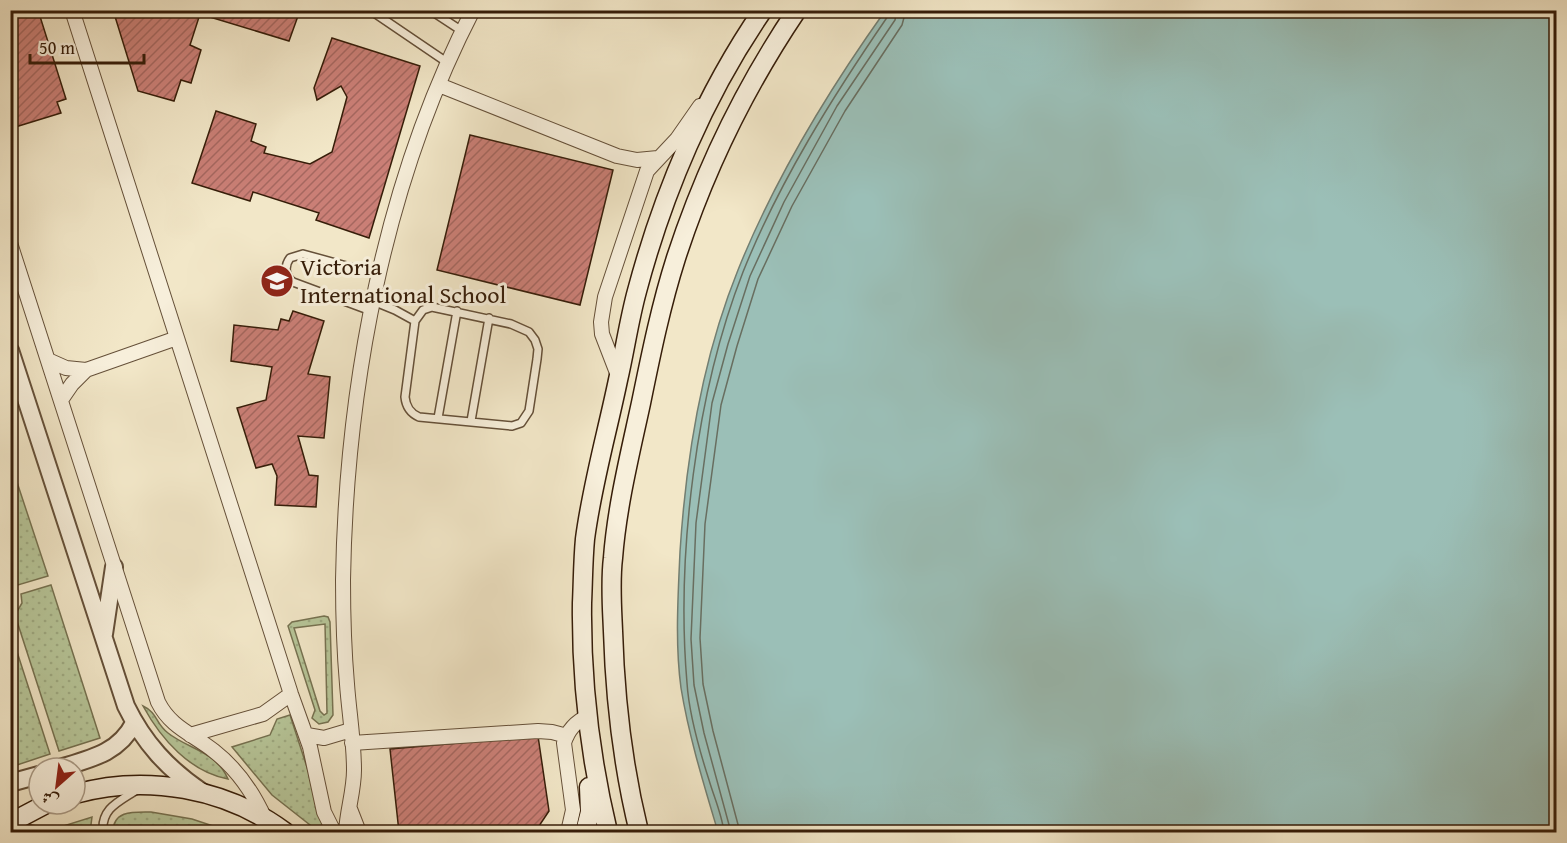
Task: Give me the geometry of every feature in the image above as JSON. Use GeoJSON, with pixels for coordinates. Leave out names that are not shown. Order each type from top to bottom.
{"type":"FeatureCollection","features":[{"type":"Feature","properties":{"kind":"main road"},"geometry":{"type":"LineString","coordinates":[[608,832],[588,716],[582,624],[585,542],[591,502],[629,324],[649,248],[680,165],[717,87],[763,10]]}},
{"type":"Feature","properties":{"kind":"main road"},"geometry":{"type":"LineString","coordinates":[[639,832],[622,743],[614,652],[612,560],[618,514],[656,333],[683,239],[714,158],[740,102],[797,10]]}},
{"type":"Feature","properties":{"kind":"main road"},"geometry":{"type":"LineString","coordinates":[[592,748],[622,743]]}},
{"type":"Feature","properties":{"kind":"main road"},"geometry":{"type":"LineString","coordinates":[[585,832],[590,812],[588,768],[592,748]]}},
{"type":"Feature","properties":{"kind":"main road"},"geometry":{"type":"LineString","coordinates":[[87,791],[106,787],[145,785],[174,787],[234,803],[285,832]]}},
{"type":"Feature","properties":{"kind":"main road"},"geometry":{"type":"LineString","coordinates":[[10,823],[27,814]]}},
{"type":"Feature","properties":{"kind":"street"},"geometry":{"type":"LineString","coordinates":[[72,10],[291,693],[307,735],[320,799],[334,832]]}},
{"type":"Feature","properties":{"kind":"street"},"geometry":{"type":"LineString","coordinates":[[346,832],[353,780],[344,632],[345,524],[351,435],[361,363],[379,275],[401,195],[439,85],[473,10]]}},
{"type":"Feature","properties":{"kind":"street"},"geometry":{"type":"LineString","coordinates":[[439,85],[617,156],[637,160],[658,158]]}},
{"type":"Feature","properties":{"kind":"street"},"geometry":{"type":"LineString","coordinates":[[619,378],[602,334],[602,309],[640,187],[647,171],[677,139],[717,87]]}},
{"type":"Feature","properties":{"kind":"street"},"geometry":{"type":"LineString","coordinates":[[617,156],[631,170],[640,187]]}},
{"type":"Feature","properties":{"kind":"street"},"geometry":{"type":"LineString","coordinates":[[10,243],[158,702],[168,718],[214,751],[235,770],[252,793],[265,819]]}},
{"type":"Feature","properties":{"kind":"street"},"geometry":{"type":"LineString","coordinates":[[48,360],[66,368],[86,370],[177,338]]}},
{"type":"Feature","properties":{"kind":"street"},"geometry":{"type":"LineString","coordinates":[[10,350],[119,690],[134,723],[153,750],[176,773],[202,793]]}},
{"type":"Feature","properties":{"kind":"street"},"geometry":{"type":"LineString","coordinates":[[61,400],[86,370]]}},
{"type":"Feature","properties":{"kind":"street"},"geometry":{"type":"LineString","coordinates":[[104,641],[114,567]]}},
{"type":"Feature","properties":{"kind":"street"},"geometry":{"type":"LineString","coordinates":[[190,735],[263,714],[291,693]]}},
{"type":"Feature","properties":{"kind":"street"},"geometry":{"type":"LineString","coordinates":[[568,832],[573,810],[564,750],[567,736],[575,724],[588,716]]}},
{"type":"Feature","properties":{"kind":"street"},"geometry":{"type":"LineString","coordinates":[[87,758],[108,751],[126,736],[134,723]]}},
{"type":"Feature","properties":{"kind":"street"},"geometry":{"type":"LineString","coordinates":[[307,735],[352,737],[538,731],[567,736]]}},
{"type":"Feature","properties":{"kind":"street"},"geometry":{"type":"LineString","coordinates":[[10,783],[27,778]]}},
{"type":"Feature","properties":{"kind":"street"},"geometry":{"type":"LineString","coordinates":[[349,805],[359,832]]}},
{"type":"Feature","properties":{"kind":"lane"},"geometry":{"type":"LineString","coordinates":[[370,10],[448,63]]}},
{"type":"Feature","properties":{"kind":"lane"},"geometry":{"type":"LineString","coordinates":[[430,10],[462,32]]}},
{"type":"Feature","properties":{"kind":"lane"},"geometry":{"type":"LineString","coordinates":[[379,275],[303,254],[294,255],[286,266],[287,275],[293,282],[372,306],[395,310],[414,321]]}},
{"type":"Feature","properties":{"kind":"lane"},"geometry":{"type":"LineString","coordinates":[[436,307],[457,311],[521,327],[535,340],[538,349],[529,411],[525,420],[517,426],[414,415],[407,407],[414,321],[419,313],[427,308],[436,307]]}},
{"type":"Feature","properties":{"kind":"lane"},"geometry":{"type":"LineString","coordinates":[[438,418],[457,311]]}},
{"type":"Feature","properties":{"kind":"lane"},"geometry":{"type":"LineString","coordinates":[[471,421],[489,318]]}},
{"type":"Feature","properties":{"kind":"lane"},"geometry":{"type":"LineString","coordinates":[[103,832],[103,820],[110,808],[145,785]]}},
{"type":"Feature","properties":{"kind":"lane"},"geometry":{"type":"LineString","coordinates":[[19,832],[37,830],[46,832]]}},
{"type":"Feature","properties":{"kind":"green space"},"geometry":{"type":"Polygon","coordinates":[[[10,461],[48,576],[18,585],[11,575],[10,461]]]}},
{"type":"Feature","properties":{"kind":"green space"},"geometry":{"type":"Polygon","coordinates":[[[51,585],[100,738],[59,751],[15,615],[22,603],[21,594],[51,585]]]}},
{"type":"Feature","properties":{"kind":"green space"},"geometry":{"type":"Polygon","coordinates":[[[324,616],[328,617],[330,622],[333,715],[328,722],[319,724],[312,718],[315,710],[288,626],[292,622],[324,616]],[[325,624],[294,628],[320,711],[324,715],[327,713],[325,624]]]}},
{"type":"Feature","properties":{"kind":"green space"},"geometry":{"type":"Polygon","coordinates":[[[10,630],[50,754],[27,756],[27,762],[10,767],[10,630]]]}},
{"type":"Feature","properties":{"kind":"green space"},"geometry":{"type":"Polygon","coordinates":[[[143,706],[168,733],[216,762],[228,779],[214,775],[189,762],[168,742],[143,706]]]}},
{"type":"Feature","properties":{"kind":"green space"},"geometry":{"type":"Polygon","coordinates":[[[290,715],[328,832],[319,832],[272,795],[232,747],[270,735],[277,719],[290,715]]]}},
{"type":"Feature","properties":{"kind":"green space"},"geometry":{"type":"Polygon","coordinates":[[[151,812],[192,819],[231,832],[113,832],[114,825],[121,816],[151,812]]]}},
{"type":"Feature","properties":{"kind":"green space"},"geometry":{"type":"Polygon","coordinates":[[[92,817],[90,832],[65,832],[60,827],[92,817]]]}},
{"type":"Feature","properties":{"kind":"water"},"geometry":{"type":"Polygon","coordinates":[[[885,11],[1556,11],[1556,832],[718,832],[688,725],[678,655],[678,603],[683,516],[691,444],[705,373],[725,304],[769,202],[823,104],[885,11]]]}},
{"type":"Feature","properties":{"kind":"building"},"geometry":{"type":"Polygon","coordinates":[[[10,10],[38,10],[66,99],[57,102],[61,113],[12,128],[10,122],[10,10]]]}},
{"type":"Feature","properties":{"kind":"building"},"geometry":{"type":"Polygon","coordinates":[[[113,10],[139,10],[140,13],[144,10],[287,10],[298,16],[289,41],[200,14],[190,45],[201,50],[191,83],[181,80],[174,101],[138,91],[113,10]]]}},
{"type":"Feature","properties":{"kind":"building"},"geometry":{"type":"Polygon","coordinates":[[[332,38],[420,66],[369,238],[316,220],[319,213],[253,192],[250,201],[192,183],[216,111],[256,124],[251,141],[266,147],[264,153],[310,164],[332,152],[347,97],[341,86],[317,100],[314,88],[332,38]]]}},
{"type":"Feature","properties":{"kind":"building"},"geometry":{"type":"Polygon","coordinates":[[[470,135],[613,170],[580,305],[437,270],[470,135]]]}},
{"type":"Feature","properties":{"kind":"building"},"geometry":{"type":"Polygon","coordinates":[[[293,311],[324,321],[308,374],[330,377],[324,438],[298,436],[309,475],[318,476],[316,507],[275,505],[277,476],[272,464],[256,468],[237,408],[266,400],[272,367],[231,361],[234,325],[278,330],[281,319],[289,321],[293,311]]]}},
{"type":"Feature","properties":{"kind":"building"},"geometry":{"type":"Polygon","coordinates":[[[538,736],[549,811],[535,832],[399,832],[390,749],[538,736]]]}},
{"type":"Feature","properties":{"kind":"place","name":"Victoria International School"},"geometry":{"type":"Point","coordinates":[277,281]}}]}
